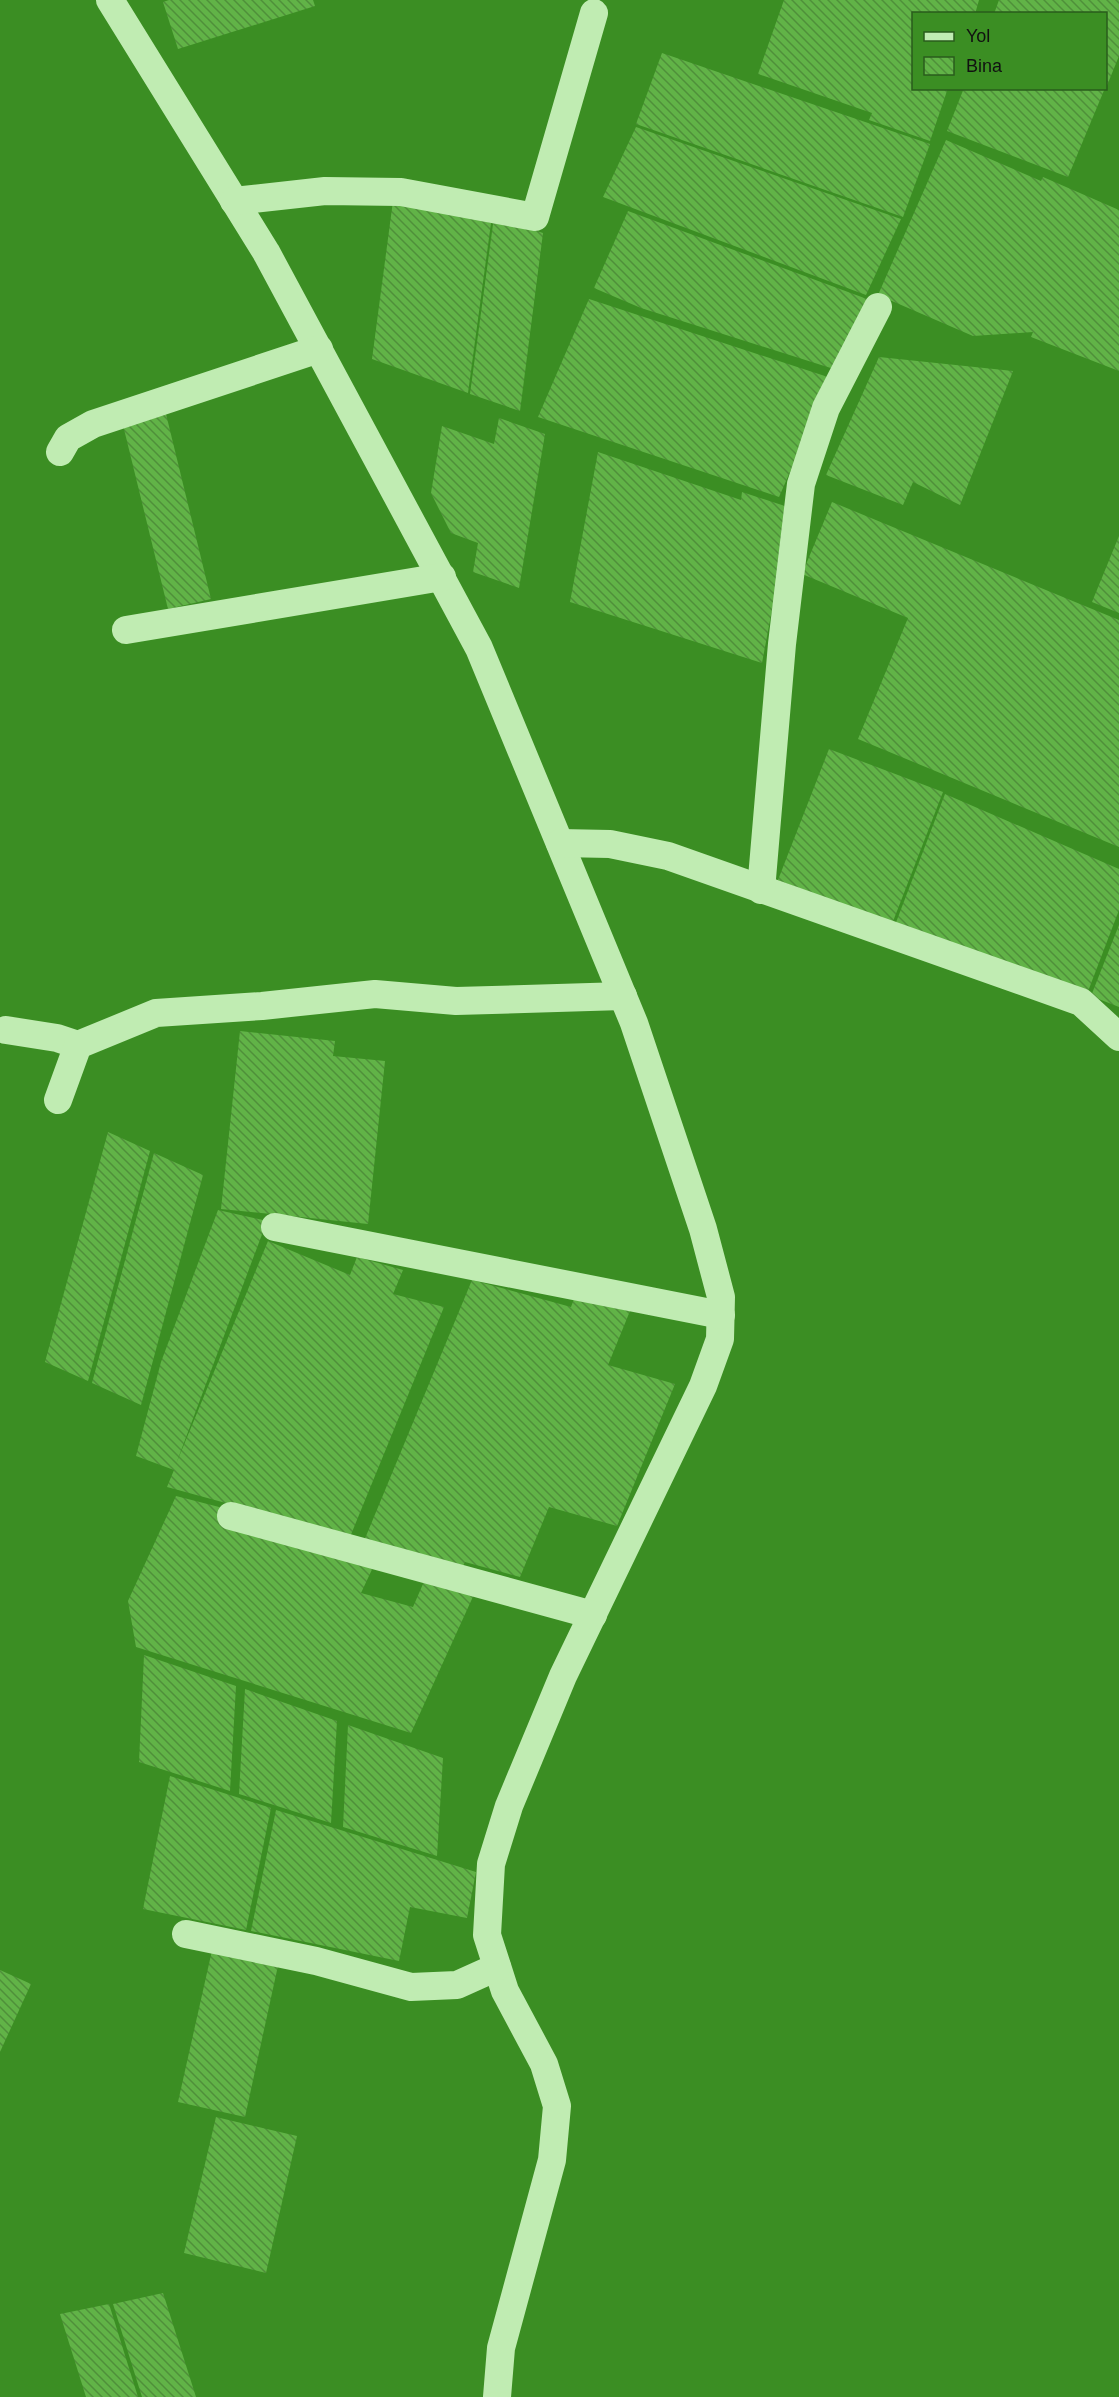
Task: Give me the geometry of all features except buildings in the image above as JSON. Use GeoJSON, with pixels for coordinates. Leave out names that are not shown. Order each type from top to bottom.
{"type":"FeatureCollection","features":[{"type":"Feature","properties":{"kind":"street"},"geometry":{"type":"LineString","coordinates":[[111,0],[266,252],[479,648],[623,996],[703,1229],[721,1297],[720,1339],[703,1386],[564,1676],[509,1806],[491,1864],[487,1935],[505,1991],[544,2064],[557,2106],[552,2160],[501,2348],[497,2397]]}},
{"type":"Feature","properties":{"kind":"street"},"geometry":{"type":"LineString","coordinates":[[234,201],[325,191],[401,192],[535,217],[594,14]]}},
{"type":"Feature","properties":{"kind":"street"},"geometry":{"type":"LineString","coordinates":[[761,890],[782,644],[801,483],[826,408],[878,307]]}},
{"type":"Feature","properties":{"kind":"street"},"geometry":{"type":"LineString","coordinates":[[60,452],[68,438],[93,424],[319,349]]}},
{"type":"Feature","properties":{"kind":"street"},"geometry":{"type":"LineString","coordinates":[[126,630],[442,577]]}},
{"type":"Feature","properties":{"kind":"street"},"geometry":{"type":"LineString","coordinates":[[560,843],[610,844],[668,856],[1081,1002],[1119,1037]]}},
{"type":"Feature","properties":{"kind":"street"},"geometry":{"type":"LineString","coordinates":[[6,1030],[57,1038],[78,1045],[156,1012],[262,1006],[375,994],[456,1001],[623,996]]}},
{"type":"Feature","properties":{"kind":"street"},"geometry":{"type":"LineString","coordinates":[[58,1100],[78,1045]]}},
{"type":"Feature","properties":{"kind":"street"},"geometry":{"type":"LineString","coordinates":[[275,1227],[721,1315]]}},
{"type":"Feature","properties":{"kind":"street"},"geometry":{"type":"LineString","coordinates":[[231,1516],[593,1615]]}},
{"type":"Feature","properties":{"kind":"street"},"geometry":{"type":"LineString","coordinates":[[186,1934],[316,1961],[411,1987],[457,1985],[497,1967]]}}]}
